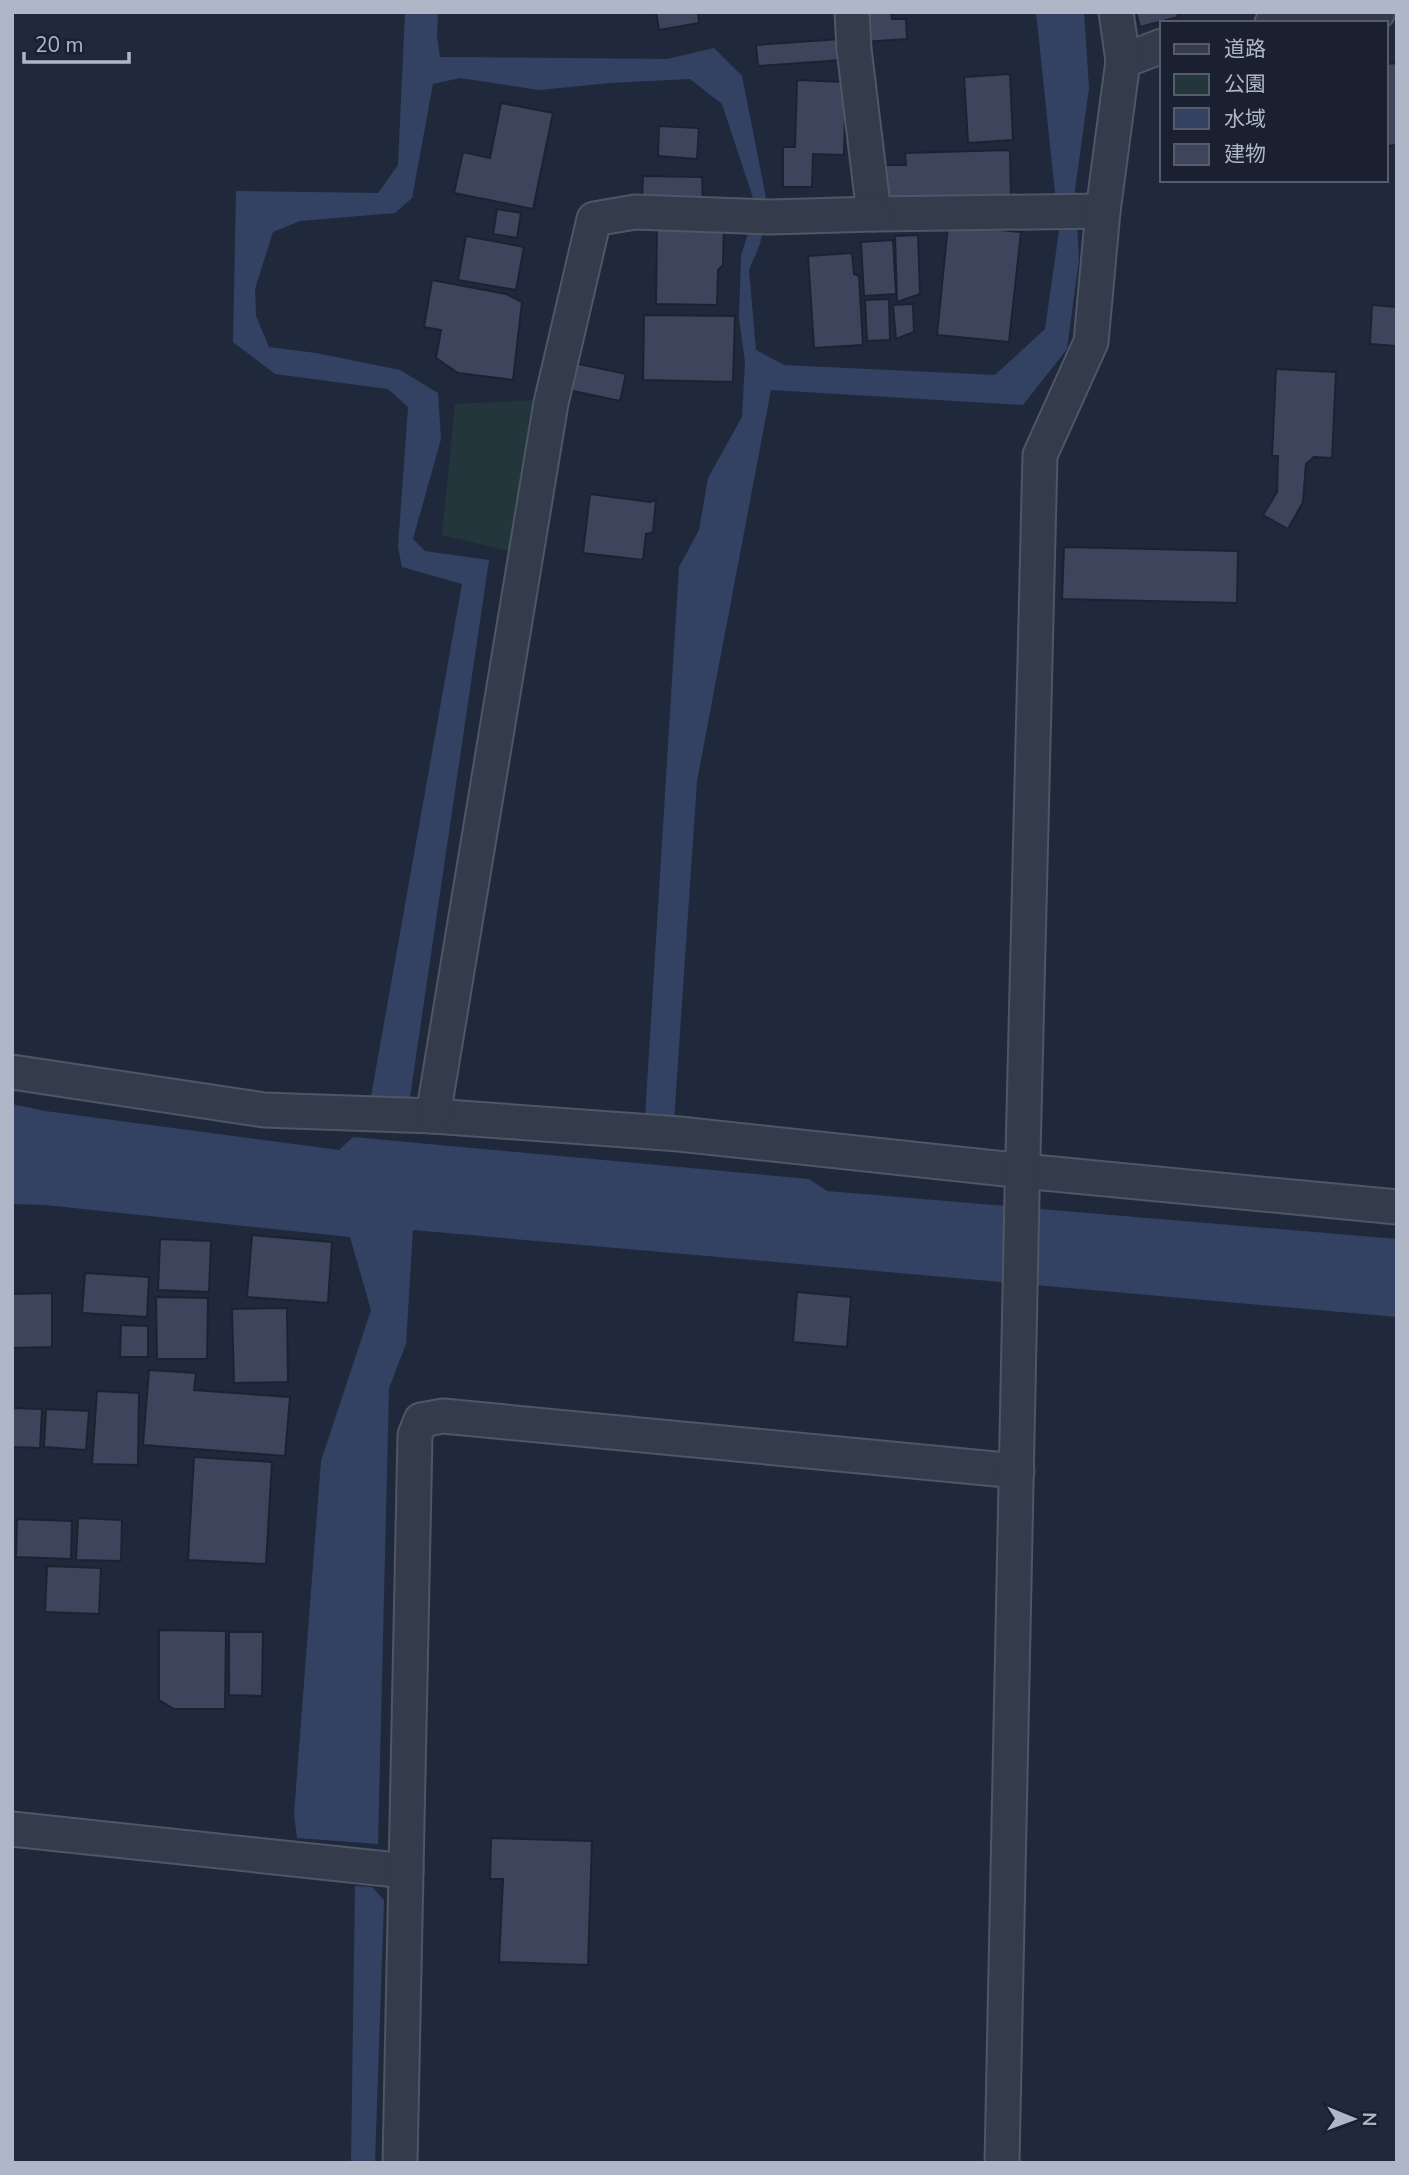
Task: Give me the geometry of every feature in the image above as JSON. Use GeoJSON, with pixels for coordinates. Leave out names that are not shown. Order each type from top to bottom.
{"type":"FeatureCollection","features":[{"type":"Feature","properties":{"kind":"street"},"geometry":{"type":"LineString","coordinates":[[852,12],[874,214]]}},
{"type":"Feature","properties":{"kind":"street"},"geometry":{"type":"LineString","coordinates":[[1002,2163],[1040,455],[1091,342],[1093,211],[1123,61],[1116,12]]}},
{"type":"Feature","properties":{"kind":"street"},"geometry":{"type":"LineString","coordinates":[[1291,21],[1378,12]]}},
{"type":"Feature","properties":{"kind":"street"},"geometry":{"type":"LineString","coordinates":[[1123,61],[1160,47]]}},
{"type":"Feature","properties":{"kind":"street"},"geometry":{"type":"LineString","coordinates":[[433,1116],[551,404],[594,219],[635,212],[757,216],[1093,211]]}},
{"type":"Feature","properties":{"kind":"street"},"geometry":{"type":"LineString","coordinates":[[12,1072],[264,1110],[433,1116],[679,1134],[1023,1183],[1397,1207]]}},
{"type":"Feature","properties":{"kind":"street"},"geometry":{"type":"LineString","coordinates":[[400,2163],[415,1435],[421,1420],[443,1416],[1017,1471]]}},
{"type":"Feature","properties":{"kind":"street"},"geometry":{"type":"LineString","coordinates":[[12,1829],[406,1871]]}},
{"type":"Feature","properties":{"kind":"green space"},"geometry":{"type":"Polygon","coordinates":[[[541,400],[513,552],[442,535],[455,404],[541,400]]]}},
{"type":"Feature","properties":{"kind":"water"},"geometry":{"type":"Polygon","coordinates":[[[405,12],[438,12],[440,57],[667,59],[714,48],[742,76],[768,208],[760,244],[749,270],[756,350],[784,365],[995,375],[1045,329],[1059,231],[1036,12],[1084,12],[1089,88],[1075,190],[1079,260],[1067,349],[1023,405],[771,390],[697,781],[674,1121],[645,1118],[679,567],[699,530],[708,478],[742,417],[745,362],[739,318],[741,256],[756,207],[722,104],[690,79],[539,90],[460,78],[433,84],[412,198],[395,213],[300,221],[273,232],[255,289],[256,316],[269,347],[316,353],[400,370],[438,393],[441,439],[413,539],[425,551],[489,560],[409,1104],[370,1102],[462,584],[402,567],[398,547],[408,407],[388,389],[275,374],[233,342],[236,191],[378,193],[398,165],[405,12]]]}},
{"type":"Feature","properties":{"kind":"water"},"geometry":{"type":"Polygon","coordinates":[[[12,1104],[45,1111],[339,1150],[353,1137],[809,1179],[827,1191],[1397,1239],[1397,1317],[413,1230],[406,1344],[389,1388],[378,1844],[297,1838],[294,1814],[321,1461],[371,1310],[350,1237],[45,1205],[12,1204],[12,1104]]]}},
{"type":"Feature","properties":{"kind":"water"},"geometry":{"type":"Polygon","coordinates":[[[355,1886],[372,1887],[384,1900],[375,2163],[351,2163],[355,1886]]]}},
{"type":"Feature","properties":{"kind":"building"},"geometry":{"type":"Polygon","coordinates":[[[656,12],[698,12],[699,23],[659,30],[656,12]]]}},
{"type":"Feature","properties":{"kind":"building"},"geometry":{"type":"Polygon","coordinates":[[[861,12],[891,12],[892,19],[906,19],[907,39],[863,42],[861,12]]]}},
{"type":"Feature","properties":{"kind":"building"},"geometry":{"type":"Polygon","coordinates":[[[1136,12],[1177,12],[1178,17],[1140,27],[1136,12]]]}},
{"type":"Feature","properties":{"kind":"building"},"geometry":{"type":"Polygon","coordinates":[[[840,39],[842,60],[758,66],[756,45],[840,39]]]}},
{"type":"Feature","properties":{"kind":"building"},"geometry":{"type":"Polygon","coordinates":[[[1397,63],[1397,145],[1388,146],[1388,64],[1397,63]]]}},
{"type":"Feature","properties":{"kind":"building"},"geometry":{"type":"Polygon","coordinates":[[[1010,74],[1013,140],[968,143],[964,77],[1010,74]]]}},
{"type":"Feature","properties":{"kind":"building"},"geometry":{"type":"Polygon","coordinates":[[[797,80],[846,82],[844,155],[813,154],[812,187],[783,187],[783,147],[795,147],[797,80]]]}},
{"type":"Feature","properties":{"kind":"building"},"geometry":{"type":"Polygon","coordinates":[[[501,103],[553,113],[533,209],[454,193],[463,152],[490,158],[501,103]]]}},
{"type":"Feature","properties":{"kind":"building"},"geometry":{"type":"Polygon","coordinates":[[[659,126],[699,128],[697,159],[658,156],[659,126]]]}},
{"type":"Feature","properties":{"kind":"building"},"geometry":{"type":"Polygon","coordinates":[[[1010,150],[1011,198],[883,201],[883,165],[906,165],[905,153],[1010,150]]]}},
{"type":"Feature","properties":{"kind":"building"},"geometry":{"type":"Polygon","coordinates":[[[643,176],[702,177],[703,203],[642,201],[643,176]]]}},
{"type":"Feature","properties":{"kind":"building"},"geometry":{"type":"Polygon","coordinates":[[[497,209],[521,213],[517,238],[493,234],[497,209]]]}},
{"type":"Feature","properties":{"kind":"building"},"geometry":{"type":"Polygon","coordinates":[[[657,224],[724,225],[723,265],[718,270],[717,305],[656,304],[657,224]]]}},
{"type":"Feature","properties":{"kind":"building"},"geometry":{"type":"Polygon","coordinates":[[[948,225],[1021,232],[1009,342],[937,335],[948,225]]]}},
{"type":"Feature","properties":{"kind":"building"},"geometry":{"type":"Polygon","coordinates":[[[918,235],[920,294],[897,302],[895,236],[918,235]]]}},
{"type":"Feature","properties":{"kind":"building"},"geometry":{"type":"Polygon","coordinates":[[[466,236],[524,247],[516,290],[458,280],[466,236]]]}},
{"type":"Feature","properties":{"kind":"building"},"geometry":{"type":"Polygon","coordinates":[[[893,240],[896,294],[864,296],[861,242],[893,240]]]}},
{"type":"Feature","properties":{"kind":"building"},"geometry":{"type":"Polygon","coordinates":[[[852,253],[854,274],[859,276],[863,345],[814,348],[808,256],[852,253]]]}},
{"type":"Feature","properties":{"kind":"building"},"geometry":{"type":"Polygon","coordinates":[[[432,280],[506,294],[522,302],[513,380],[458,373],[436,358],[441,330],[424,327],[432,280]]]}},
{"type":"Feature","properties":{"kind":"building"},"geometry":{"type":"Polygon","coordinates":[[[889,299],[890,340],[867,341],[865,300],[889,299]]]}},
{"type":"Feature","properties":{"kind":"building"},"geometry":{"type":"Polygon","coordinates":[[[913,304],[914,332],[896,339],[893,305],[913,304]]]}},
{"type":"Feature","properties":{"kind":"building"},"geometry":{"type":"Polygon","coordinates":[[[1372,305],[1397,307],[1397,346],[1370,344],[1372,305]]]}},
{"type":"Feature","properties":{"kind":"building"},"geometry":{"type":"Polygon","coordinates":[[[644,315],[735,316],[733,382],[643,380],[644,315]]]}},
{"type":"Feature","properties":{"kind":"building"},"geometry":{"type":"Polygon","coordinates":[[[574,363],[626,374],[620,401],[568,390],[574,363]]]}},
{"type":"Feature","properties":{"kind":"building"},"geometry":{"type":"Polygon","coordinates":[[[1276,369],[1336,372],[1332,458],[1314,457],[1306,464],[1303,502],[1288,529],[1263,515],[1277,492],[1278,456],[1272,456],[1276,369]]]}},
{"type":"Feature","properties":{"kind":"building"},"geometry":{"type":"Polygon","coordinates":[[[590,494],[650,502],[656,500],[653,532],[646,534],[643,560],[583,553],[590,494]]]}},
{"type":"Feature","properties":{"kind":"building"},"geometry":{"type":"Polygon","coordinates":[[[1064,547],[1238,551],[1237,603],[1062,599],[1064,547]]]}},
{"type":"Feature","properties":{"kind":"building"},"geometry":{"type":"Polygon","coordinates":[[[252,1235],[332,1242],[328,1303],[247,1297],[252,1235]]]}},
{"type":"Feature","properties":{"kind":"building"},"geometry":{"type":"Polygon","coordinates":[[[160,1239],[211,1241],[209,1292],[158,1290],[160,1239]]]}},
{"type":"Feature","properties":{"kind":"building"},"geometry":{"type":"Polygon","coordinates":[[[85,1273],[149,1277],[147,1317],[82,1313],[85,1273]]]}},
{"type":"Feature","properties":{"kind":"building"},"geometry":{"type":"Polygon","coordinates":[[[797,1292],[851,1297],[847,1347],[793,1342],[797,1292]]]}},
{"type":"Feature","properties":{"kind":"building"},"geometry":{"type":"Polygon","coordinates":[[[52,1293],[52,1347],[12,1348],[12,1294],[52,1293]]]}},
{"type":"Feature","properties":{"kind":"building"},"geometry":{"type":"Polygon","coordinates":[[[156,1297],[208,1298],[207,1359],[157,1359],[156,1297]]]}},
{"type":"Feature","properties":{"kind":"building"},"geometry":{"type":"Polygon","coordinates":[[[287,1308],[288,1382],[234,1383],[232,1309],[287,1308]]]}},
{"type":"Feature","properties":{"kind":"building"},"geometry":{"type":"Polygon","coordinates":[[[121,1325],[148,1326],[148,1357],[120,1357],[121,1325]]]}},
{"type":"Feature","properties":{"kind":"building"},"geometry":{"type":"Polygon","coordinates":[[[149,1370],[196,1373],[194,1390],[290,1397],[285,1456],[143,1445],[149,1370]]]}},
{"type":"Feature","properties":{"kind":"building"},"geometry":{"type":"Polygon","coordinates":[[[97,1391],[139,1393],[138,1465],[92,1464],[97,1391]]]}},
{"type":"Feature","properties":{"kind":"building"},"geometry":{"type":"Polygon","coordinates":[[[12,1408],[42,1409],[40,1448],[12,1447],[12,1408]]]}},
{"type":"Feature","properties":{"kind":"building"},"geometry":{"type":"Polygon","coordinates":[[[46,1409],[89,1411],[86,1450],[44,1447],[46,1409]]]}},
{"type":"Feature","properties":{"kind":"building"},"geometry":{"type":"Polygon","coordinates":[[[194,1457],[272,1462],[266,1564],[188,1560],[194,1457]]]}},
{"type":"Feature","properties":{"kind":"building"},"geometry":{"type":"Polygon","coordinates":[[[78,1518],[122,1520],[121,1561],[76,1560],[78,1518]]]}},
{"type":"Feature","properties":{"kind":"building"},"geometry":{"type":"Polygon","coordinates":[[[17,1519],[72,1521],[71,1559],[16,1557],[17,1519]]]}},
{"type":"Feature","properties":{"kind":"building"},"geometry":{"type":"Polygon","coordinates":[[[47,1566],[101,1568],[99,1614],[45,1612],[47,1566]]]}},
{"type":"Feature","properties":{"kind":"building"},"geometry":{"type":"Polygon","coordinates":[[[159,1630],[226,1631],[225,1709],[174,1709],[159,1700],[159,1630]]]}},
{"type":"Feature","properties":{"kind":"building"},"geometry":{"type":"Polygon","coordinates":[[[229,1632],[263,1632],[262,1696],[229,1695],[229,1632]]]}},
{"type":"Feature","properties":{"kind":"building"},"geometry":{"type":"Polygon","coordinates":[[[491,1838],[592,1841],[588,1965],[499,1962],[503,1879],[490,1879],[491,1838]]]}}]}
